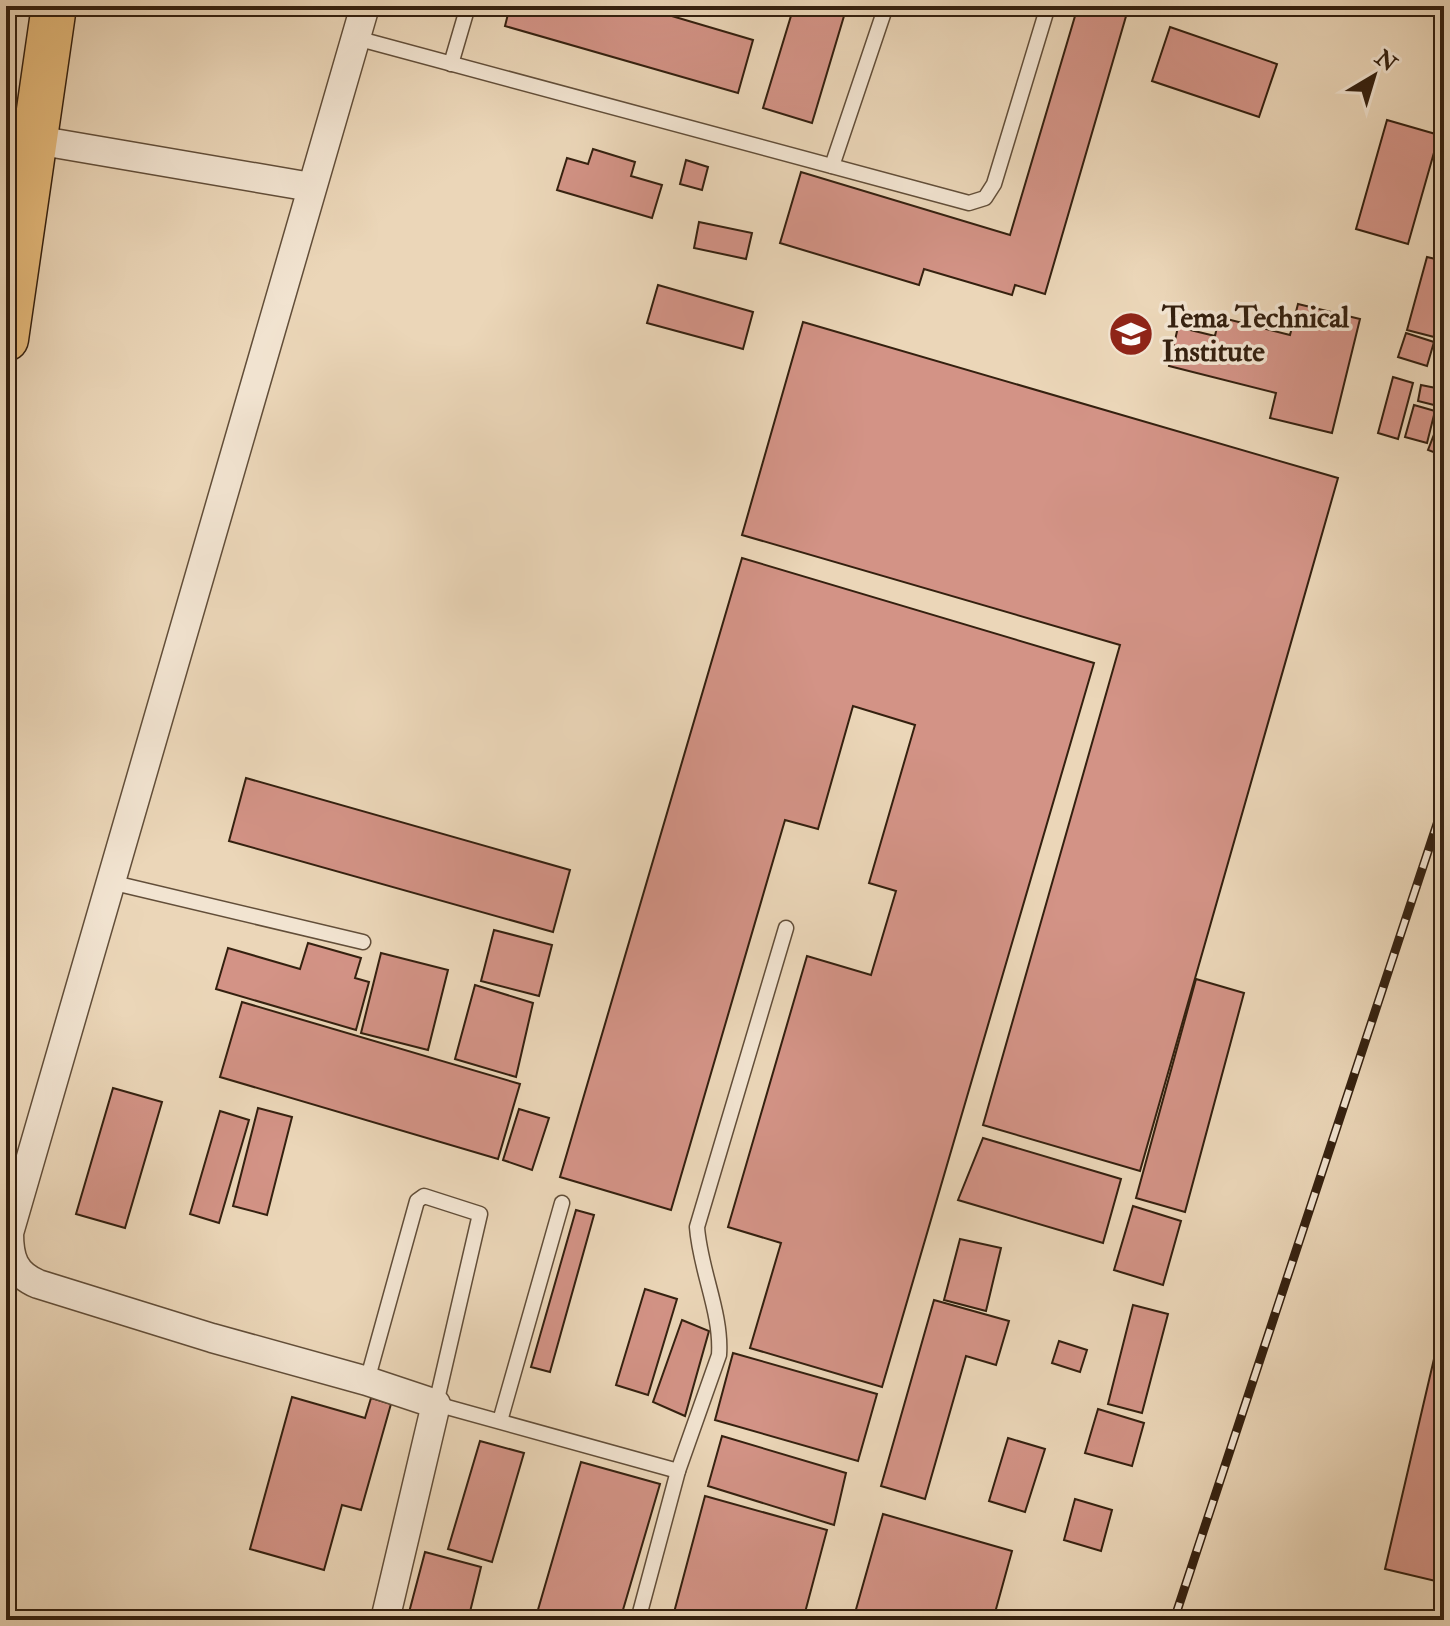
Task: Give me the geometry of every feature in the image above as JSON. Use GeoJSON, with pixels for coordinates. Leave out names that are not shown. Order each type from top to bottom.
{"type":"FeatureCollection","features":[{"type":"Feature","properties":{"kind":"highway"},"geometry":{"type":"LineString","coordinates":[[6,339],[54,6]]}},
{"type":"Feature","properties":{"kind":"street"},"geometry":{"type":"LineString","coordinates":[[365,6],[7,1233],[9,1252],[15,1267],[25,1278],[38,1284],[436,1404],[385,1620]]}},
{"type":"Feature","properties":{"kind":"street"},"geometry":{"type":"LineString","coordinates":[[36,140],[311,187]]}},
{"type":"Feature","properties":{"kind":"lane"},"geometry":{"type":"LineString","coordinates":[[451,64],[468,6]]}},
{"type":"Feature","properties":{"kind":"lane"},"geometry":{"type":"LineString","coordinates":[[832,166],[886,6]]}},
{"type":"Feature","properties":{"kind":"lane"},"geometry":{"type":"LineString","coordinates":[[356,38],[969,203],[985,198],[994,184],[1048,6]]}},
{"type":"Feature","properties":{"kind":"lane"},"geometry":{"type":"LineString","coordinates":[[110,882],[363,942]]}},
{"type":"Feature","properties":{"kind":"lane"},"geometry":{"type":"LineString","coordinates":[[638,1620],[678,1471],[719,1355],[720,1338],[699,1253],[697,1227],[786,928]]}},
{"type":"Feature","properties":{"kind":"lane"},"geometry":{"type":"LineString","coordinates":[[367,1381],[417,1201],[424,1196],[480,1214],[436,1404],[678,1471]]}},
{"type":"Feature","properties":{"kind":"lane"},"geometry":{"type":"LineString","coordinates":[[500,1421],[562,1203]]}},
{"type":"Feature","properties":{"kind":"building"},"geometry":{"type":"Polygon","coordinates":[[[510,6],[638,6],[753,40],[738,93],[505,26],[510,6]]]}},
{"type":"Feature","properties":{"kind":"building"},"geometry":{"type":"Polygon","coordinates":[[[794,6],[847,6],[812,123],[763,108],[794,6]]]}},
{"type":"Feature","properties":{"kind":"building"},"geometry":{"type":"Polygon","coordinates":[[[1078,6],[1129,6],[1045,294],[1015,285],[1012,295],[924,269],[919,285],[780,243],[801,172],[1010,235],[1078,6]]]}},
{"type":"Feature","properties":{"kind":"building"},"geometry":{"type":"Polygon","coordinates":[[[1170,27],[1277,64],[1259,117],[1152,81],[1170,27]]]}},
{"type":"Feature","properties":{"kind":"building"},"geometry":{"type":"Polygon","coordinates":[[[1387,120],[1439,135],[1408,244],[1356,229],[1387,120]]]}},
{"type":"Feature","properties":{"kind":"building"},"geometry":{"type":"Polygon","coordinates":[[[593,149],[635,162],[631,176],[662,185],[652,218],[557,190],[567,158],[588,164],[593,149]]]}},
{"type":"Feature","properties":{"kind":"building"},"geometry":{"type":"Polygon","coordinates":[[[686,160],[708,167],[702,190],[680,184],[686,160]]]}},
{"type":"Feature","properties":{"kind":"building"},"geometry":{"type":"Polygon","coordinates":[[[699,222],[752,233],[746,259],[694,248],[699,222]]]}},
{"type":"Feature","properties":{"kind":"building"},"geometry":{"type":"Polygon","coordinates":[[[1427,257],[1444,261],[1444,317],[1438,338],[1407,330],[1427,257]]]}},
{"type":"Feature","properties":{"kind":"building"},"geometry":{"type":"Polygon","coordinates":[[[658,285],[753,312],[743,349],[647,323],[658,285]]]}},
{"type":"Feature","properties":{"kind":"building"},"geometry":{"type":"Polygon","coordinates":[[[1298,304],[1360,319],[1332,433],[1270,418],[1276,393],[1169,366],[1178,327],[1215,336],[1219,317],[1290,335],[1298,304]]]}},
{"type":"Feature","properties":{"kind":"building"},"geometry":{"type":"Polygon","coordinates":[[[803,322],[1338,478],[1140,1171],[983,1125],[1120,645],[742,535],[803,322]]]}},
{"type":"Feature","properties":{"kind":"building"},"geometry":{"type":"Polygon","coordinates":[[[1406,333],[1434,342],[1427,366],[1398,357],[1406,333]]]}},
{"type":"Feature","properties":{"kind":"building"},"geometry":{"type":"Polygon","coordinates":[[[1393,377],[1413,383],[1398,439],[1378,433],[1393,377]]]}},
{"type":"Feature","properties":{"kind":"building"},"geometry":{"type":"Polygon","coordinates":[[[1421,385],[1441,389],[1438,406],[1418,401],[1421,385]]]}},
{"type":"Feature","properties":{"kind":"building"},"geometry":{"type":"Polygon","coordinates":[[[1414,405],[1435,411],[1427,443],[1405,437],[1414,405]]]}},
{"type":"Feature","properties":{"kind":"building"},"geometry":{"type":"Polygon","coordinates":[[[1435,432],[1444,435],[1444,456],[1428,450],[1435,432]]]}},
{"type":"Feature","properties":{"kind":"building"},"geometry":{"type":"Polygon","coordinates":[[[742,558],[1094,663],[882,1387],[750,1348],[781,1243],[728,1227],[807,956],[871,975],[896,891],[869,883],[915,725],[853,706],[818,829],[785,820],[671,1210],[560,1177],[742,558]]]}},
{"type":"Feature","properties":{"kind":"building"},"geometry":{"type":"Polygon","coordinates":[[[246,778],[570,870],[553,932],[229,841],[246,778]]]}},
{"type":"Feature","properties":{"kind":"building"},"geometry":{"type":"Polygon","coordinates":[[[494,930],[552,945],[539,996],[481,981],[494,930]]]}},
{"type":"Feature","properties":{"kind":"building"},"geometry":{"type":"Polygon","coordinates":[[[308,943],[361,958],[355,978],[369,982],[356,1030],[216,989],[228,948],[300,969],[308,943]]]}},
{"type":"Feature","properties":{"kind":"building"},"geometry":{"type":"Polygon","coordinates":[[[381,953],[448,970],[428,1050],[361,1033],[381,953]]]}},
{"type":"Feature","properties":{"kind":"building"},"geometry":{"type":"Polygon","coordinates":[[[1196,979],[1244,993],[1185,1212],[1136,1198],[1196,979]]]}},
{"type":"Feature","properties":{"kind":"building"},"geometry":{"type":"Polygon","coordinates":[[[475,985],[533,1003],[516,1077],[455,1059],[475,985]]]}},
{"type":"Feature","properties":{"kind":"building"},"geometry":{"type":"Polygon","coordinates":[[[242,1002],[520,1084],[498,1159],[220,1077],[242,1002]]]}},
{"type":"Feature","properties":{"kind":"building"},"geometry":{"type":"Polygon","coordinates":[[[113,1088],[162,1102],[125,1228],[76,1214],[113,1088]]]}},
{"type":"Feature","properties":{"kind":"building"},"geometry":{"type":"Polygon","coordinates":[[[258,1108],[292,1117],[267,1215],[233,1206],[258,1108]]]}},
{"type":"Feature","properties":{"kind":"building"},"geometry":{"type":"Polygon","coordinates":[[[519,1109],[549,1118],[532,1170],[503,1160],[519,1109]]]}},
{"type":"Feature","properties":{"kind":"building"},"geometry":{"type":"Polygon","coordinates":[[[220,1111],[249,1120],[219,1223],[190,1214],[220,1111]]]}},
{"type":"Feature","properties":{"kind":"building"},"geometry":{"type":"Polygon","coordinates":[[[983,1138],[1121,1179],[1103,1243],[958,1200],[983,1138]]]}},
{"type":"Feature","properties":{"kind":"building"},"geometry":{"type":"Polygon","coordinates":[[[1133,1206],[1181,1221],[1163,1285],[1114,1270],[1133,1206]]]}},
{"type":"Feature","properties":{"kind":"building"},"geometry":{"type":"Polygon","coordinates":[[[576,1210],[594,1215],[550,1372],[531,1367],[576,1210]]]}},
{"type":"Feature","properties":{"kind":"building"},"geometry":{"type":"Polygon","coordinates":[[[960,1239],[1001,1248],[986,1311],[944,1300],[960,1239]]]}},
{"type":"Feature","properties":{"kind":"building"},"geometry":{"type":"Polygon","coordinates":[[[645,1289],[677,1299],[648,1395],[616,1385],[645,1289]]]}},
{"type":"Feature","properties":{"kind":"building"},"geometry":{"type":"Polygon","coordinates":[[[934,1300],[1009,1321],[996,1365],[966,1356],[925,1499],[881,1486],[934,1300]]]}},
{"type":"Feature","properties":{"kind":"building"},"geometry":{"type":"Polygon","coordinates":[[[1133,1305],[1168,1314],[1142,1413],[1108,1404],[1133,1305]]]}},
{"type":"Feature","properties":{"kind":"building"},"geometry":{"type":"Polygon","coordinates":[[[1444,1316],[1444,1583],[1385,1569],[1444,1316]]]}},
{"type":"Feature","properties":{"kind":"building"},"geometry":{"type":"Polygon","coordinates":[[[682,1320],[709,1331],[685,1416],[653,1402],[682,1320]]]}},
{"type":"Feature","properties":{"kind":"building"},"geometry":{"type":"Polygon","coordinates":[[[1059,1341],[1087,1350],[1080,1372],[1052,1363],[1059,1341]]]}},
{"type":"Feature","properties":{"kind":"building"},"geometry":{"type":"Polygon","coordinates":[[[733,1353],[877,1394],[858,1461],[715,1420],[733,1353]]]}},
{"type":"Feature","properties":{"kind":"building"},"geometry":{"type":"Polygon","coordinates":[[[292,1397],[365,1418],[371,1398],[391,1404],[361,1510],[342,1505],[324,1570],[250,1549],[292,1397]]]}},
{"type":"Feature","properties":{"kind":"building"},"geometry":{"type":"Polygon","coordinates":[[[1098,1409],[1144,1423],[1132,1466],[1085,1453],[1098,1409]]]}},
{"type":"Feature","properties":{"kind":"building"},"geometry":{"type":"Polygon","coordinates":[[[722,1436],[846,1473],[834,1525],[708,1486],[722,1436]]]}},
{"type":"Feature","properties":{"kind":"building"},"geometry":{"type":"Polygon","coordinates":[[[1008,1438],[1045,1449],[1025,1512],[989,1501],[1008,1438]]]}},
{"type":"Feature","properties":{"kind":"building"},"geometry":{"type":"Polygon","coordinates":[[[480,1441],[524,1453],[492,1562],[448,1549],[480,1441]]]}},
{"type":"Feature","properties":{"kind":"building"},"geometry":{"type":"Polygon","coordinates":[[[581,1462],[660,1484],[620,1620],[535,1620],[581,1462]]]}},
{"type":"Feature","properties":{"kind":"building"},"geometry":{"type":"Polygon","coordinates":[[[705,1496],[827,1530],[803,1620],[672,1620],[705,1496]]]}},
{"type":"Feature","properties":{"kind":"building"},"geometry":{"type":"Polygon","coordinates":[[[1075,1499],[1112,1510],[1101,1551],[1064,1540],[1075,1499]]]}},
{"type":"Feature","properties":{"kind":"building"},"geometry":{"type":"Polygon","coordinates":[[[883,1514],[1012,1551],[993,1620],[853,1620],[883,1514]]]}},
{"type":"Feature","properties":{"kind":"building"},"geometry":{"type":"Polygon","coordinates":[[[425,1552],[481,1567],[468,1620],[407,1620],[425,1552]]]}},
{"type":"Feature","properties":{"kind":"railway"},"geometry":{"type":"LineString","coordinates":[[1174,1620],[1444,803]]}},
{"type":"Feature","properties":{"kind":"place","name":"Tema Technical Institute"},"geometry":{"type":"Point","coordinates":[1131,334]}}]}
